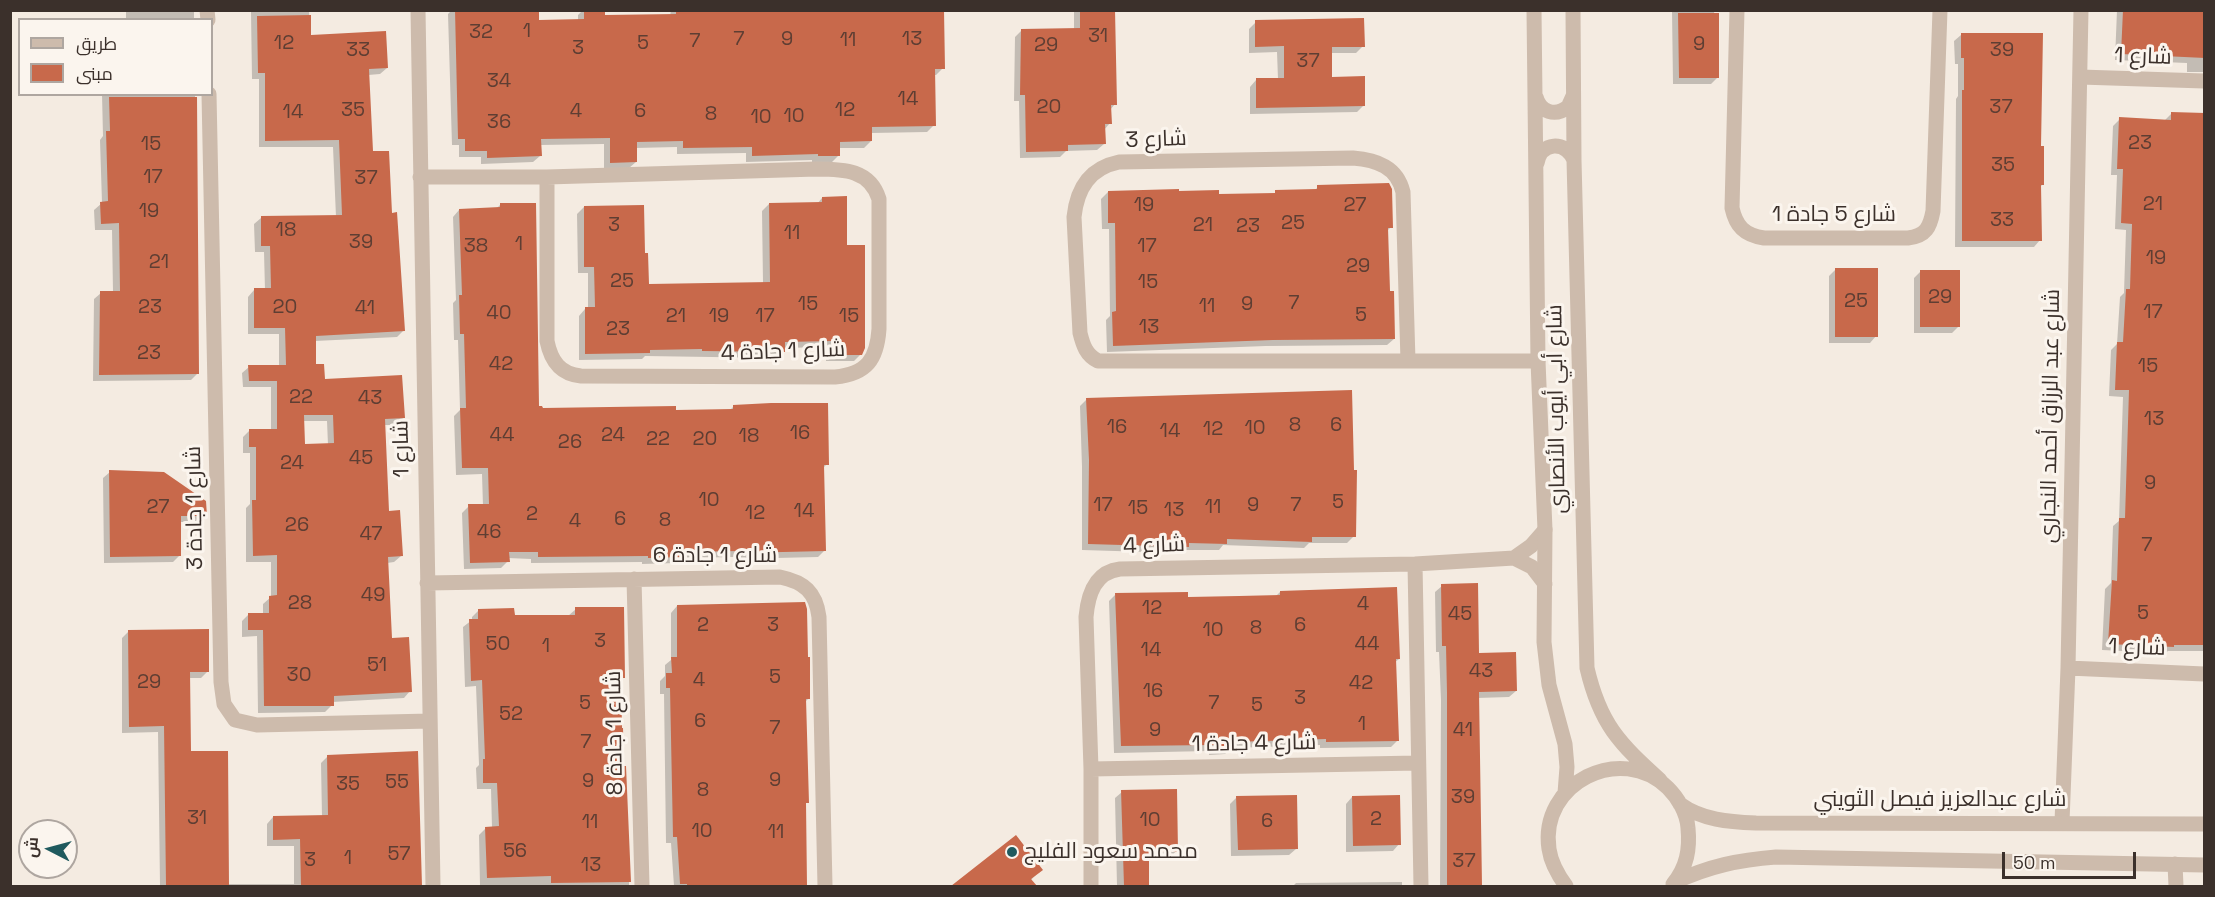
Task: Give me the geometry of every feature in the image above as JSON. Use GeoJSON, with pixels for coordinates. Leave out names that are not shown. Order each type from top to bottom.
{"type":"FeatureCollection","features":[{"type":"Feature","properties":{"kind":"street","name":"شارع 1"},"geometry":{"type":"LineString","coordinates":[[418,10],[433,886]]}},
{"type":"Feature","properties":{"kind":"street","name":"شارع أبي أيوب الأنصاري"},"geometry":{"type":"LineString","coordinates":[[1534,10],[1538,360],[1545,530],[1545,656],[1549,685],[1565,744],[1567,767],[1565,794]]}},
{"type":"Feature","properties":{"kind":"street","name":"شارع أبي أيوب الأنصاري"},"geometry":{"type":"LineString","coordinates":[[1573,10],[1574,160],[1587,668],[1596,702],[1613,733],[1627,750],[1675,795],[1680,804]]}},
{"type":"Feature","properties":{"kind":"street","name":"شارع 5 جادة 1"},"geometry":{"type":"LineString","coordinates":[[1737,10],[1732,208],[1741,229],[1755,237],[1764,238],[1908,238],[1924,233],[1929,228],[1933,211],[1940,10]]}},
{"type":"Feature","properties":{"kind":"street","name":"شارع عبد الرزاق أحمد النجاري"},"geometry":{"type":"LineString","coordinates":[[2062,822],[2068,668],[2081,10]]}},
{"type":"Feature","properties":{"kind":"street","name":"شارع 1"},"geometry":{"type":"LineString","coordinates":[[2080,77],[2205,81]]}},
{"type":"Feature","properties":{"kind":"street"},"geometry":{"type":"LineString","coordinates":[[1536,96],[1544,109],[1559,112],[1568,107],[1573,93]]}},
{"type":"Feature","properties":{"kind":"street","name":"شارع 1 جادة 3"},"geometry":{"type":"LineString","coordinates":[[209,96],[221,689],[224,704],[235,720],[257,725],[430,721]]}},
{"type":"Feature","properties":{"kind":"street"},"geometry":{"type":"LineString","coordinates":[[1537,164],[1540,153],[1550,146],[1557,145],[1568,150],[1574,160]]}},
{"type":"Feature","properties":{"kind":"street","name":"شارع 3"},"geometry":{"type":"LineString","coordinates":[[1408,361],[1403,192],[1395,173],[1378,162],[1353,158],[1119,162],[1100,168],[1084,183],[1076,202],[1074,217],[1080,333],[1084,347],[1093,358],[1110,363],[1408,361],[1538,360]]}},
{"type":"Feature","properties":{"kind":"street","name":"شارع 1 جادة 4"},"geometry":{"type":"LineString","coordinates":[[420,177],[546,177],[817,169],[842,171],[865,178],[870,181],[877,192],[880,213],[879,329],[878,347],[874,357],[853,374],[835,377],[581,376],[567,373],[556,365],[547,341],[546,177]]}},
{"type":"Feature","properties":{"kind":"street"},"geometry":{"type":"LineString","coordinates":[[1545,530],[1531,546],[1514,558],[1533,567],[1545,584]]}},
{"type":"Feature","properties":{"kind":"street","name":"شارع 4"},"geometry":{"type":"LineString","coordinates":[[1091,886],[1087,609],[1093,586],[1103,574],[1120,569],[1415,564],[1514,558]]}},
{"type":"Feature","properties":{"kind":"street"},"geometry":{"type":"LineString","coordinates":[[1415,564],[1421,886]]}},
{"type":"Feature","properties":{"kind":"street","name":"شارع 1 جادة 6"},"geometry":{"type":"LineString","coordinates":[[427,583],[780,577],[797,581],[815,599],[819,617],[825,886]]}},
{"type":"Feature","properties":{"kind":"street","name":"شارع 1 جادة 8"},"geometry":{"type":"LineString","coordinates":[[634,579],[642,886]]}},
{"type":"Feature","properties":{"kind":"street","name":"شارع 1"},"geometry":{"type":"LineString","coordinates":[[2068,668],[2205,674]]}},
{"type":"Feature","properties":{"kind":"street","name":"شارع 4 جادة 1"},"geometry":{"type":"LineString","coordinates":[[1091,769],[1418,763]]}},
{"type":"Feature","properties":{"kind":"street"},"geometry":{"type":"LineString","coordinates":[[1554,886],[1554,868],[1548,848],[1549,827],[1555,807],[1570,787],[1590,774],[1614,768],[1638,770],[1660,780]]}},
{"type":"Feature","properties":{"kind":"street"},"geometry":{"type":"LineString","coordinates":[[1673,884],[1682,874],[1690,847],[1688,819],[1680,804]]}},
{"type":"Feature","properties":{"kind":"street","name":"شارع عبدالعزيز فيصل الثويني"},"geometry":{"type":"LineString","coordinates":[[1680,804],[1700,815],[1742,822],[2205,824]]}},
{"type":"Feature","properties":{"kind":"street"},"geometry":{"type":"LineString","coordinates":[[1673,884],[1721,864],[1776,857],[2205,865]]}},
{"type":"Feature","properties":{"kind":"street"},"geometry":{"type":"LineString","coordinates":[[2175,864],[2176,886]]}},
{"type":"Feature","properties":{"kind":"street"},"geometry":{"type":"LineString","coordinates":[[1554,868],[1566,886]]}},
{"type":"Feature","properties":{"kind":"building"},"geometry":{"type":"Polygon","coordinates":[[[455,10],[539,10],[539,20],[584,19],[584,10],[605,10],[605,15],[676,14],[676,10],[944,10],[945,69],[935,69],[936,126],[872,127],[872,141],[840,142],[840,156],[818,156],[818,154],[752,156],[752,147],[683,148],[683,141],[637,142],[637,162],[610,163],[610,138],[541,139],[542,156],[487,158],[487,151],[465,151],[465,139],[458,139],[455,10]]]}},
{"type":"Feature","properties":{"kind":"building"},"geometry":{"type":"Polygon","coordinates":[[[1080,10],[1115,10],[1117,105],[1111,105],[1112,124],[1105,124],[1106,144],[1068,145],[1068,151],[1026,152],[1025,95],[1020,95],[1021,29],[1080,28],[1080,10]]]}},
{"type":"Feature","properties":{"kind":"building"},"geometry":{"type":"Polygon","coordinates":[[[2123,10],[2205,10],[2205,58],[2121,54],[2123,10]]]}},
{"type":"Feature","properties":{"kind":"building"},"geometry":{"type":"Polygon","coordinates":[[[1678,13],[1719,13],[1719,78],[1679,78],[1678,13]]]}},
{"type":"Feature","properties":{"kind":"building"},"geometry":{"type":"Polygon","coordinates":[[[311,15],[311,35],[386,31],[388,68],[369,69],[373,151],[389,151],[392,213],[397,212],[405,331],[316,336],[316,364],[324,364],[325,379],[402,375],[405,418],[385,419],[389,511],[400,510],[403,556],[388,557],[392,638],[409,637],[412,692],[334,696],[334,706],[264,706],[263,630],[248,630],[248,613],[269,613],[269,596],[277,595],[277,555],[253,556],[252,500],[256,500],[256,447],[249,447],[249,429],[277,429],[277,381],[249,381],[248,365],[286,365],[285,328],[254,328],[254,288],[271,288],[270,246],[261,246],[261,216],[342,215],[339,140],[265,141],[265,73],[258,73],[257,16],[311,15]],[[304,415],[305,444],[334,443],[333,415],[304,415]]]}},
{"type":"Feature","properties":{"kind":"building"},"geometry":{"type":"Polygon","coordinates":[[[1364,18],[1365,47],[1332,47],[1332,77],[1365,76],[1365,106],[1256,108],[1256,78],[1284,78],[1284,46],[1255,47],[1255,20],[1364,18]]]}},
{"type":"Feature","properties":{"kind":"building"},"geometry":{"type":"Polygon","coordinates":[[[1961,33],[2043,33],[2042,241],[1962,241],[1964,58],[1961,58],[1961,33]]]}},
{"type":"Feature","properties":{"kind":"building"},"geometry":{"type":"Polygon","coordinates":[[[109,97],[197,97],[199,374],[99,375],[100,291],[120,291],[119,223],[101,224],[100,202],[108,201],[106,131],[110,131],[109,97]]]}},
{"type":"Feature","properties":{"kind":"building"},"geometry":{"type":"Polygon","coordinates":[[[2171,112],[2205,113],[2205,645],[2174,645],[2174,647],[2108,644],[2112,580],[2117,581],[2119,518],[2125,518],[2129,390],[2115,390],[2117,342],[2123,342],[2126,289],[2130,289],[2132,224],[2121,223],[2123,169],[2117,169],[2119,117],[2171,120],[2171,112]]]}},
{"type":"Feature","properties":{"kind":"building"},"geometry":{"type":"Polygon","coordinates":[[[1389,183],[1392,189],[1393,228],[1388,228],[1390,291],[1394,291],[1395,339],[1273,340],[1113,346],[1112,312],[1116,311],[1115,223],[1108,223],[1108,191],[1179,189],[1179,191],[1219,190],[1219,194],[1275,193],[1275,190],[1317,189],[1317,185],[1389,183]]]}},
{"type":"Feature","properties":{"kind":"building"},"geometry":{"type":"Polygon","coordinates":[[[847,196],[847,245],[865,245],[865,348],[862,355],[833,355],[832,341],[785,342],[785,352],[702,351],[702,349],[585,354],[585,307],[595,307],[594,267],[584,267],[584,206],[644,205],[645,253],[648,253],[649,284],[770,282],[769,203],[822,202],[822,197],[847,196]]]}},
{"type":"Feature","properties":{"kind":"building"},"geometry":{"type":"Polygon","coordinates":[[[500,203],[536,203],[539,406],[543,408],[676,406],[676,410],[733,409],[733,405],[771,403],[828,403],[829,465],[824,465],[826,551],[684,552],[684,557],[648,558],[648,556],[538,557],[538,552],[509,552],[510,562],[470,563],[468,504],[489,504],[488,468],[462,468],[460,408],[466,408],[464,334],[460,334],[459,295],[462,295],[459,209],[500,207],[500,203]]]}},
{"type":"Feature","properties":{"kind":"building"},"geometry":{"type":"Polygon","coordinates":[[[1835,268],[1878,268],[1878,337],[1835,337],[1835,268]]]}},
{"type":"Feature","properties":{"kind":"building"},"geometry":{"type":"Polygon","coordinates":[[[1920,270],[1960,270],[1960,327],[1920,327],[1920,270]]]}},
{"type":"Feature","properties":{"kind":"building"},"geometry":{"type":"Polygon","coordinates":[[[1352,390],[1354,470],[1357,470],[1356,537],[1312,537],[1312,542],[1227,539],[1227,544],[1189,543],[1189,547],[1088,544],[1089,460],[1086,398],[1352,390]]]}},
{"type":"Feature","properties":{"kind":"building"},"geometry":{"type":"Polygon","coordinates":[[[109,470],[164,472],[206,501],[207,516],[181,516],[181,556],[110,557],[109,470]]]}},
{"type":"Feature","properties":{"kind":"building"},"geometry":{"type":"Polygon","coordinates":[[[1478,583],[1479,653],[1516,652],[1517,691],[1479,692],[1482,886],[1447,886],[1447,693],[1446,646],[1442,646],[1441,584],[1478,583]]]}},
{"type":"Feature","properties":{"kind":"building"},"geometry":{"type":"Polygon","coordinates":[[[1397,587],[1400,659],[1396,659],[1399,741],[1326,742],[1326,739],[1233,742],[1233,748],[1215,749],[1215,745],[1121,746],[1115,593],[1188,592],[1188,597],[1239,596],[1280,595],[1280,591],[1397,587]]]}},
{"type":"Feature","properties":{"kind":"building"},"geometry":{"type":"Polygon","coordinates":[[[805,602],[808,657],[810,657],[810,699],[806,699],[809,803],[806,803],[807,886],[687,886],[687,884],[680,884],[677,837],[673,837],[670,688],[666,688],[666,673],[672,673],[671,657],[677,657],[677,605],[805,602]]]}},
{"type":"Feature","properties":{"kind":"building"},"geometry":{"type":"Polygon","coordinates":[[[575,607],[624,607],[625,678],[621,678],[622,728],[631,882],[551,883],[551,876],[487,878],[485,827],[499,826],[497,783],[483,783],[483,759],[485,759],[482,680],[471,681],[469,619],[478,619],[478,609],[514,608],[515,615],[575,615],[575,607]]]}},
{"type":"Feature","properties":{"kind":"building"},"geometry":{"type":"Polygon","coordinates":[[[209,629],[209,672],[190,672],[191,751],[228,751],[229,886],[166,886],[164,726],[129,727],[128,630],[209,629]]]}},
{"type":"Feature","properties":{"kind":"building"},"geometry":{"type":"Polygon","coordinates":[[[418,751],[422,886],[301,886],[300,839],[273,840],[273,816],[328,815],[327,755],[418,751]]]}},
{"type":"Feature","properties":{"kind":"building"},"geometry":{"type":"Polygon","coordinates":[[[1177,789],[1178,852],[1149,852],[1149,886],[1124,886],[1121,790],[1177,789]]]}},
{"type":"Feature","properties":{"kind":"building"},"geometry":{"type":"Polygon","coordinates":[[[1297,795],[1298,849],[1238,850],[1236,796],[1297,795]]]}},
{"type":"Feature","properties":{"kind":"building"},"geometry":{"type":"Polygon","coordinates":[[[1400,795],[1401,845],[1353,846],[1352,796],[1400,795]]]}},
{"type":"Feature","properties":{"kind":"building","name":"محمد سعود الفليج"},"geometry":{"type":"Polygon","coordinates":[[[1016,835],[1043,870],[1031,879],[1037,886],[951,886],[1016,835]]]}},
{"type":"Feature","properties":{"kind":"place","name":"محمد سعود الفليج"},"geometry":{"type":"Point","coordinates":[1012,852]}}]}
